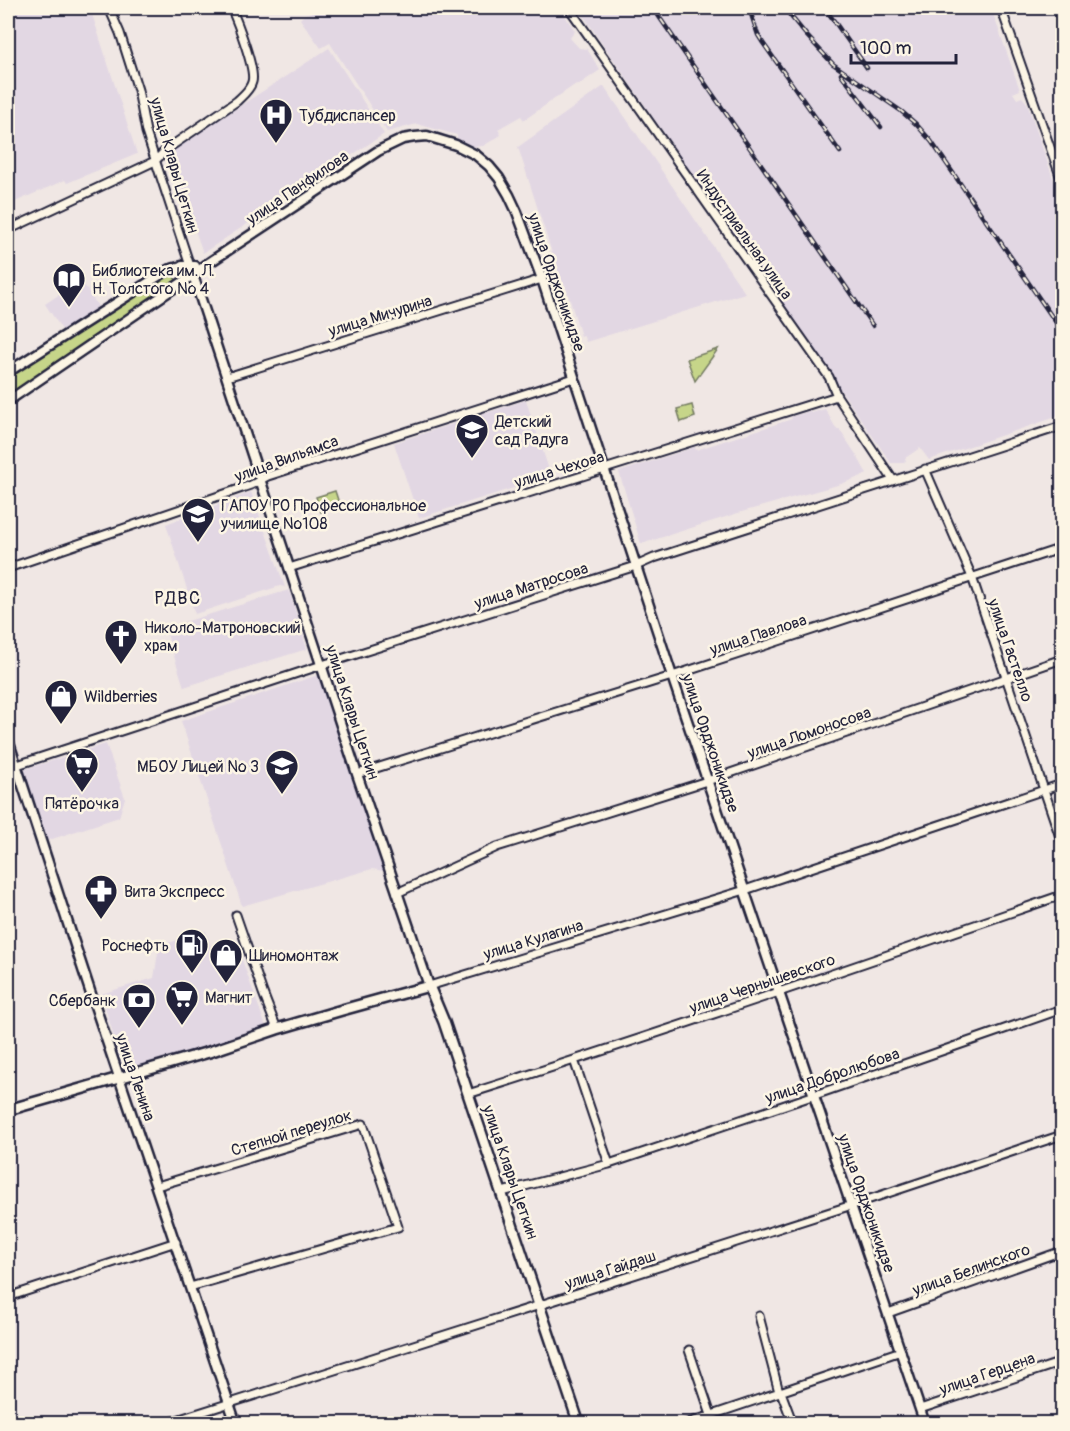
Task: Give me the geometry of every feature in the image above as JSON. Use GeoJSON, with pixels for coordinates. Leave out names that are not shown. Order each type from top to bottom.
{"type":"FeatureCollection","features":[{"type":"Feature","properties":{"kind":"main road","name":"улица Кулагина"},"geometry":{"type":"LineString","coordinates":[[8,1110],[429,986]]}},
{"type":"Feature","properties":{"kind":"main road","name":"улица Клары Цеткин"},"geometry":{"type":"LineString","coordinates":[[429,986],[444,1022],[579,1424]]}},
{"type":"Feature","properties":{"kind":"street","name":"улица Клары Цеткин"},"geometry":{"type":"LineString","coordinates":[[109,8],[120,33],[138,90],[146,132],[155,161],[429,986]]}},
{"type":"Feature","properties":{"kind":"street"},"geometry":{"type":"LineString","coordinates":[[8,230],[155,161],[167,149],[247,92],[253,76],[231,8]]}},
{"type":"Feature","properties":{"kind":"street","name":"Индустриальная улица"},"geometry":{"type":"LineString","coordinates":[[569,8],[829,376],[837,396],[893,480]]}},
{"type":"Feature","properties":{"kind":"street"},"geometry":{"type":"LineString","coordinates":[[1001,8],[1062,181]]}},
{"type":"Feature","properties":{"kind":"street","name":"улица Орджоникидзе"},"geometry":{"type":"LineString","coordinates":[[403,139],[427,136],[470,151],[489,166],[509,195],[542,279],[707,781],[925,1424]]}},
{"type":"Feature","properties":{"kind":"street","name":"улица Панфилова"},"geometry":{"type":"LineString","coordinates":[[8,401],[192,271],[210,262],[378,151],[403,139]]}},
{"type":"Feature","properties":{"kind":"street","name":"улица Панфилова"},"geometry":{"type":"LineString","coordinates":[[8,372],[168,270],[174,268],[192,271]]}},
{"type":"Feature","properties":{"kind":"street","name":"улица Мичурина"},"geometry":{"type":"LineString","coordinates":[[227,377],[542,279]]}},
{"type":"Feature","properties":{"kind":"street","name":"улица Вильямса"},"geometry":{"type":"LineString","coordinates":[[8,568],[229,493],[268,476],[574,378]]}},
{"type":"Feature","properties":{"kind":"street","name":"улица Чехова"},"geometry":{"type":"LineString","coordinates":[[290,568],[837,396]]}},
{"type":"Feature","properties":{"kind":"street","name":"улица Матросова"},"geometry":{"type":"LineString","coordinates":[[12,766],[636,566],[654,558],[1062,426]]}},
{"type":"Feature","properties":{"kind":"street","name":"улица Гастелло"},"geometry":{"type":"LineString","coordinates":[[925,469],[972,577],[1062,843]]}},
{"type":"Feature","properties":{"kind":"street","name":"улица Павлова"},"geometry":{"type":"LineString","coordinates":[[357,774],[672,676],[1062,548]]}},
{"type":"Feature","properties":{"kind":"street","name":"улица Ломоносова"},"geometry":{"type":"LineString","coordinates":[[397,893],[497,847],[707,781],[1062,660]]}},
{"type":"Feature","properties":{"kind":"street","name":"улица Ленина"},"geometry":{"type":"LineString","coordinates":[[8,740],[12,766],[121,1078],[236,1424]]}},
{"type":"Feature","properties":{"kind":"street","name":"улица Кулагина"},"geometry":{"type":"LineString","coordinates":[[429,986],[745,890],[1062,784]]}},
{"type":"Feature","properties":{"kind":"street","name":"улица Чернышевского"},"geometry":{"type":"LineString","coordinates":[[468,1094],[779,993],[1062,895]]}},
{"type":"Feature","properties":{"kind":"street"},"geometry":{"type":"LineString","coordinates":[[236,915],[277,1029]]}},
{"type":"Feature","properties":{"kind":"street","name":"улица Добролюбова"},"geometry":{"type":"LineString","coordinates":[[502,1192],[609,1164],[1062,1009]]}},
{"type":"Feature","properties":{"kind":"street"},"geometry":{"type":"LineString","coordinates":[[574,1060],[609,1164]]}},
{"type":"Feature","properties":{"kind":"street","name":"Степной переулок"},"geometry":{"type":"LineString","coordinates":[[157,1186],[363,1124],[398,1227],[190,1287]]}},
{"type":"Feature","properties":{"kind":"street","name":"улица Гайдаш"},"geometry":{"type":"LineString","coordinates":[[164,1424],[852,1205],[1062,1135]]}},
{"type":"Feature","properties":{"kind":"street"},"geometry":{"type":"LineString","coordinates":[[8,1297],[176,1242]]}},
{"type":"Feature","properties":{"kind":"street","name":"улица Белинского"},"geometry":{"type":"LineString","coordinates":[[888,1313],[1062,1251]]}},
{"type":"Feature","properties":{"kind":"street"},"geometry":{"type":"LineString","coordinates":[[759,1316],[780,1392],[793,1424]]}},
{"type":"Feature","properties":{"kind":"street"},"geometry":{"type":"LineString","coordinates":[[689,1350],[714,1424]]}},
{"type":"Feature","properties":{"kind":"street"},"geometry":{"type":"LineString","coordinates":[[685,1424],[901,1351]]}},
{"type":"Feature","properties":{"kind":"street","name":"улица Герцена"},"geometry":{"type":"LineString","coordinates":[[920,1409],[1062,1362]]}},
{"type":"Feature","properties":{"kind":"shaded area"},"geometry":{"type":"Polygon","coordinates":[[[8,8],[90,8],[137,154],[67,183],[65,180],[8,205],[8,8]]]}},
{"type":"Feature","properties":{"kind":"shaded area"},"geometry":{"type":"Polygon","coordinates":[[[317,8],[560,8],[575,31],[570,38],[579,48],[587,49],[600,70],[524,120],[521,116],[498,129],[501,135],[483,146],[469,147],[457,142],[457,135],[417,124],[387,132],[330,43],[321,48],[300,19],[317,8]]]}},
{"type":"Feature","properties":{"kind":"shaded area"},"geometry":{"type":"Polygon","coordinates":[[[578,8],[991,8],[1020,90],[1013,93],[1017,99],[1022,97],[1027,103],[1062,204],[1062,415],[929,460],[920,448],[905,458],[906,461],[891,463],[578,8]]]}},
{"type":"Feature","properties":{"kind":"shaded area","name":"Тубдиспансер"},"geometry":{"type":"Polygon","coordinates":[[[329,48],[384,134],[203,253],[168,153],[329,48]]]}},
{"type":"Feature","properties":{"kind":"shaded area"},"geometry":{"type":"Polygon","coordinates":[[[604,86],[745,293],[586,342],[583,335],[581,336],[565,284],[562,284],[518,147],[604,86]]]}},
{"type":"Feature","properties":{"kind":"shaded area"},"geometry":{"type":"Polygon","coordinates":[[[81,280],[99,308],[63,331],[45,304],[81,280]]]}},
{"type":"Feature","properties":{"kind":"shaded area","name":"Детский сад Радуга"},"geometry":{"type":"Polygon","coordinates":[[[526,400],[551,476],[419,518],[394,443],[526,400]]]}},
{"type":"Feature","properties":{"kind":"shaded area"},"geometry":{"type":"Polygon","coordinates":[[[825,409],[867,474],[841,484],[738,513],[641,544],[619,472],[695,447],[696,450],[810,411],[811,413],[825,409]]]}},
{"type":"Feature","properties":{"kind":"shaded area"},"geometry":{"type":"Polygon","coordinates":[[[251,492],[285,587],[280,586],[195,614],[166,524],[251,492]]]}},
{"type":"Feature","properties":{"kind":"shaded area"},"geometry":{"type":"Polygon","coordinates":[[[289,590],[307,649],[184,687],[165,628],[289,590]]]}},
{"type":"Feature","properties":{"kind":"shaded area","name":"МБОУ Лицей № 3"},"geometry":{"type":"Polygon","coordinates":[[[318,675],[384,871],[372,869],[242,906],[181,721],[318,675]]]}},
{"type":"Feature","properties":{"kind":"shaded area"},"geometry":{"type":"Polygon","coordinates":[[[106,744],[125,798],[119,817],[46,841],[22,770],[106,744]]]}},
{"type":"Feature","properties":{"kind":"shaded area"},"geometry":{"type":"Polygon","coordinates":[[[206,931],[217,969],[242,960],[266,1027],[125,1073],[101,994],[154,978],[159,946],[206,931]]]}},
{"type":"Feature","properties":{"kind":"green space"},"geometry":{"type":"Polygon","coordinates":[[[171,272],[178,283],[8,395],[8,378],[171,272]]]}},
{"type":"Feature","properties":{"kind":"green space"},"geometry":{"type":"Polygon","coordinates":[[[718,349],[695,381],[687,359],[718,349]]]}},
{"type":"Feature","properties":{"kind":"green space"},"geometry":{"type":"Polygon","coordinates":[[[692,405],[695,417],[681,422],[677,409],[692,405]]]}},
{"type":"Feature","properties":{"kind":"green space"},"geometry":{"type":"Polygon","coordinates":[[[335,491],[340,506],[321,512],[316,497],[335,491]]]}},
{"type":"Feature","properties":{"kind":"railway"},"geometry":{"type":"LineString","coordinates":[[653,8],[873,326]]}},
{"type":"Feature","properties":{"kind":"railway"},"geometry":{"type":"LineString","coordinates":[[749,8],[763,43],[840,152]]}},
{"type":"Feature","properties":{"kind":"railway"},"geometry":{"type":"LineString","coordinates":[[784,8],[833,64],[901,111],[931,141],[1059,327]]}},
{"type":"Feature","properties":{"kind":"railway"},"geometry":{"type":"LineString","coordinates":[[825,8],[867,68]]}},
{"type":"Feature","properties":{"kind":"railway"},"geometry":{"type":"LineString","coordinates":[[841,74],[881,127]]}},
{"type":"Feature","properties":{"kind":"place","name":"Тубдиспансер"},"geometry":{"type":"Point","coordinates":[276,144]}},
{"type":"Feature","properties":{"kind":"place","name":"Библиотека им. Л. Н. Толстого № 4"},"geometry":{"type":"Point","coordinates":[69,308]}},
{"type":"Feature","properties":{"kind":"place","name":"Детский сад Радуга"},"geometry":{"type":"Point","coordinates":[472,459]}},
{"type":"Feature","properties":{"kind":"place","name":"ГАПОУ РО Профессиональное училище №108"},"geometry":{"type":"Point","coordinates":[198,543]}},
{"type":"Feature","properties":{"kind":"place","name":"Николо-Матроновский храм"},"geometry":{"type":"Point","coordinates":[121,665]}},
{"type":"Feature","properties":{"kind":"place","name":"Wildberries"},"geometry":{"type":"Point","coordinates":[61,725]}},
{"type":"Feature","properties":{"kind":"place","name":"Пятёрочка"},"geometry":{"type":"Point","coordinates":[82,793]}},
{"type":"Feature","properties":{"kind":"place","name":"МБОУ Лицей № 3"},"geometry":{"type":"Point","coordinates":[282,795]}},
{"type":"Feature","properties":{"kind":"place","name":"Вита Экспресс"},"geometry":{"type":"Point","coordinates":[101,920]}},
{"type":"Feature","properties":{"kind":"place","name":"Роснефть"},"geometry":{"type":"Point","coordinates":[192,974]}},
{"type":"Feature","properties":{"kind":"place","name":"Шиномонтаж"},"geometry":{"type":"Point","coordinates":[226,984]}},
{"type":"Feature","properties":{"kind":"place","name":"Магнит"},"geometry":{"type":"Point","coordinates":[182,1026]}},
{"type":"Feature","properties":{"kind":"place","name":"Сбербанк"},"geometry":{"type":"Point","coordinates":[139,1029]}},
{"type":"Feature","properties":{"kind":"district","name":"РДВС"},"geometry":{"type":"Point","coordinates":[178,598]}}]}
